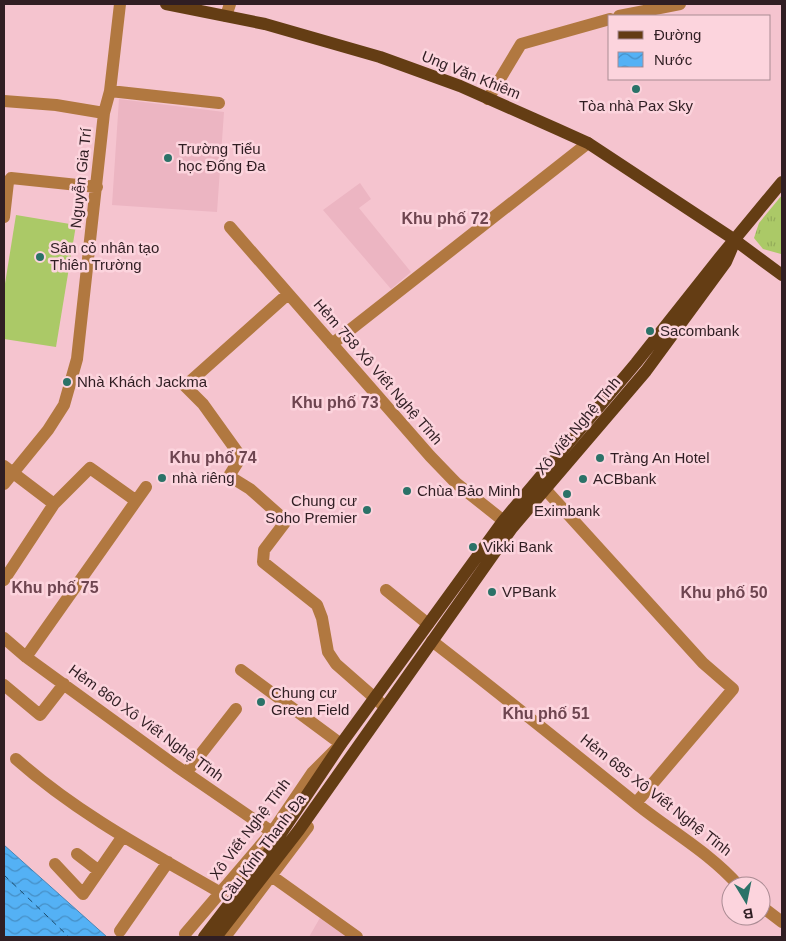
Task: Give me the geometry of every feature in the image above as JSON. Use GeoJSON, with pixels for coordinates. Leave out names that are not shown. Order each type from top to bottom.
{"type":"FeatureCollection","features":[{"type":"Feature","properties":{"kind":"main road","name":"Ung Văn Khiêm"},"geometry":{"type":"LineString","coordinates":[[166,4],[228,10],[265,24],[380,57],[488,99],[588,143],[735,240],[782,275]]}},
{"type":"Feature","properties":{"kind":"main road","name":"Xô Viết Nghệ Tĩnh"},"geometry":{"type":"LineString","coordinates":[[335,777],[432,641],[507,524],[545,490],[726,262],[735,240],[782,182]]}},
{"type":"Feature","properties":{"kind":"main road","name":"Xô Viết Nghệ Tĩnh"},"geometry":{"type":"LineString","coordinates":[[322,776],[341,744],[428,624],[507,524],[641,367]]}},
{"type":"Feature","properties":{"kind":"main road","name":"Cầu Kinh Thanh Đa"},"geometry":{"type":"LineString","coordinates":[[204,937],[266,856],[322,776]]}},
{"type":"Feature","properties":{"kind":"main road","name":"Cầu Kinh Thanh Đa"},"geometry":{"type":"LineString","coordinates":[[216,937],[299,830],[335,777]]}},
{"type":"Feature","properties":{"kind":"street","name":"Nguyễn Gia Trí"},"geometry":{"type":"LineString","coordinates":[[4,484],[8,469],[48,430],[64,405],[74,369],[97,187],[104,113],[110,92],[120,4]]}},
{"type":"Feature","properties":{"kind":"street"},"geometry":{"type":"LineString","coordinates":[[624,15],[680,4]]}},
{"type":"Feature","properties":{"kind":"street"},"geometry":{"type":"LineString","coordinates":[[488,99],[521,44],[608,20]]}},
{"type":"Feature","properties":{"kind":"street"},"geometry":{"type":"LineString","coordinates":[[110,92],[219,103]]}},
{"type":"Feature","properties":{"kind":"street"},"geometry":{"type":"LineString","coordinates":[[4,101],[56,105],[104,113]]}},
{"type":"Feature","properties":{"kind":"street"},"geometry":{"type":"LineString","coordinates":[[332,344],[588,143]]}},
{"type":"Feature","properties":{"kind":"street"},"geometry":{"type":"LineString","coordinates":[[4,217],[10,178],[97,187]]}},
{"type":"Feature","properties":{"kind":"street","name":"Hẻm 758 Xô Viết Nghệ Tĩnh"},"geometry":{"type":"LineString","coordinates":[[230,227],[406,429],[456,483],[507,524]]}},
{"type":"Feature","properties":{"kind":"street"},"geometry":{"type":"LineString","coordinates":[[288,294],[185,386],[202,404],[241,457],[230,476],[250,489],[286,521],[264,550],[263,562],[317,606],[322,618],[328,652],[336,664],[385,707]]}},
{"type":"Feature","properties":{"kind":"street"},"geometry":{"type":"LineString","coordinates":[[4,580],[54,504],[90,468],[135,500]]}},
{"type":"Feature","properties":{"kind":"street"},"geometry":{"type":"LineString","coordinates":[[8,469],[54,504]]}},
{"type":"Feature","properties":{"kind":"street"},"geometry":{"type":"LineString","coordinates":[[26,657],[135,500],[146,488]]}},
{"type":"Feature","properties":{"kind":"street"},"geometry":{"type":"LineString","coordinates":[[545,490],[702,663],[733,689],[636,803]]}},
{"type":"Feature","properties":{"kind":"street"},"geometry":{"type":"LineString","coordinates":[[386,590],[428,624]]}},
{"type":"Feature","properties":{"kind":"street","name":"Hẻm 860 Xô Viết Nghệ Tĩnh"},"geometry":{"type":"LineString","coordinates":[[4,638],[26,657],[186,773],[272,832]]}},
{"type":"Feature","properties":{"kind":"street","name":"Hẻm 685 Xô Viết Nghệ Tĩnh"},"geometry":{"type":"LineString","coordinates":[[432,641],[534,720],[636,803],[723,868],[730,876]]}},
{"type":"Feature","properties":{"kind":"street"},"geometry":{"type":"LineString","coordinates":[[242,670],[341,744]]}},
{"type":"Feature","properties":{"kind":"street","name":"Hẻm 860 Xô Viết Nghệ Tĩnh"},"geometry":{"type":"LineString","coordinates":[[4,685],[40,715],[64,684]]}},
{"type":"Feature","properties":{"kind":"street"},"geometry":{"type":"LineString","coordinates":[[186,773],[236,709]]}},
{"type":"Feature","properties":{"kind":"street","name":"Xô Viết Nghệ Tĩnh"},"geometry":{"type":"LineString","coordinates":[[185,934],[272,832],[312,773],[341,744]]}},
{"type":"Feature","properties":{"kind":"street","name":"Xô Viết Nghệ Tĩnh"},"geometry":{"type":"LineString","coordinates":[[226,937],[273,877],[327,801],[353,752]]}},
{"type":"Feature","properties":{"kind":"street"},"geometry":{"type":"LineString","coordinates":[[16,759],[49,788],[123,836],[221,893]]}},
{"type":"Feature","properties":{"kind":"street"},"geometry":{"type":"LineString","coordinates":[[55,864],[83,894],[123,836]]}},
{"type":"Feature","properties":{"kind":"street"},"geometry":{"type":"LineString","coordinates":[[77,854],[99,871]]}},
{"type":"Feature","properties":{"kind":"street"},"geometry":{"type":"LineString","coordinates":[[120,931],[168,862]]}},
{"type":"Feature","properties":{"kind":"street"},"geometry":{"type":"LineString","coordinates":[[273,877],[358,937]]}},
{"type":"Feature","properties":{"kind":"street"},"geometry":{"type":"LineString","coordinates":[[771,914],[782,922]]}},
{"type":"Feature","properties":{"kind":"shaded area","name":"Trường Tiểu học Đống Đa"},"geometry":{"type":"Polygon","coordinates":[[[119,99],[224,112],[217,212],[112,205],[119,99]]]}},
{"type":"Feature","properties":{"kind":"shaded area"},"geometry":{"type":"Polygon","coordinates":[[[360,183],[371,199],[359,208],[411,272],[391,289],[323,210],[360,183]]]}},
{"type":"Feature","properties":{"kind":"shaded area"},"geometry":{"type":"Polygon","coordinates":[[[321,916],[350,937],[309,937],[321,916]]]}},
{"type":"Feature","properties":{"kind":"green space"},"geometry":{"type":"Polygon","coordinates":[[[782,195],[781,254],[763,249],[754,238],[759,223],[782,195]]]}},
{"type":"Feature","properties":{"kind":"green space","name":"Sân cỏ nhân tạo Thiên Trường"},"geometry":{"type":"Polygon","coordinates":[[[16,215],[76,225],[56,347],[4,339],[4,290],[16,215]]]}},
{"type":"Feature","properties":{"kind":"water"},"geometry":{"type":"Polygon","coordinates":[[[4,845],[107,937],[4,937],[4,845]]]}},
{"type":"Feature","properties":{"kind":"ferry route"},"geometry":{"type":"LineString","coordinates":[[4,875],[69,937]]}},
{"type":"Feature","properties":{"kind":"place","name":"Tòa nhà Pax Sky"},"geometry":{"type":"Point","coordinates":[636,89]}},
{"type":"Feature","properties":{"kind":"place","name":"Trường Tiểu học Đống Đa"},"geometry":{"type":"Point","coordinates":[168,158]}},
{"type":"Feature","properties":{"kind":"place","name":"Sân cỏ nhân tạo Thiên Trường"},"geometry":{"type":"Point","coordinates":[40,257]}},
{"type":"Feature","properties":{"kind":"place","name":"Sacombank"},"geometry":{"type":"Point","coordinates":[650,331]}},
{"type":"Feature","properties":{"kind":"place","name":"Nhà Khách Jackma"},"geometry":{"type":"Point","coordinates":[67,382]}},
{"type":"Feature","properties":{"kind":"place","name":"Tràng An Hotel"},"geometry":{"type":"Point","coordinates":[600,458]}},
{"type":"Feature","properties":{"kind":"place","name":"nhà riêng"},"geometry":{"type":"Point","coordinates":[162,478]}},
{"type":"Feature","properties":{"kind":"place","name":"ACBbank"},"geometry":{"type":"Point","coordinates":[583,479]}},
{"type":"Feature","properties":{"kind":"place","name":"Chùa Bảo Minh"},"geometry":{"type":"Point","coordinates":[407,491]}},
{"type":"Feature","properties":{"kind":"place","name":"Eximbank"},"geometry":{"type":"Point","coordinates":[567,494]}},
{"type":"Feature","properties":{"kind":"place","name":"Chung cư Soho Premier"},"geometry":{"type":"Point","coordinates":[367,510]}},
{"type":"Feature","properties":{"kind":"place","name":"Vikki Bank"},"geometry":{"type":"Point","coordinates":[473,547]}},
{"type":"Feature","properties":{"kind":"place","name":"VPBank"},"geometry":{"type":"Point","coordinates":[492,592]}},
{"type":"Feature","properties":{"kind":"place","name":"Chung cư Green Field"},"geometry":{"type":"Point","coordinates":[261,702]}},
{"type":"Feature","properties":{"kind":"district","name":"Khu phố 72"},"geometry":{"type":"Point","coordinates":[445,218]}},
{"type":"Feature","properties":{"kind":"district","name":"Khu phố 73"},"geometry":{"type":"Point","coordinates":[335,402]}},
{"type":"Feature","properties":{"kind":"district","name":"Khu phố 74"},"geometry":{"type":"Point","coordinates":[213,457]}},
{"type":"Feature","properties":{"kind":"district","name":"Khu phố 75"},"geometry":{"type":"Point","coordinates":[55,587]}},
{"type":"Feature","properties":{"kind":"district","name":"Khu phố 50"},"geometry":{"type":"Point","coordinates":[724,592]}},
{"type":"Feature","properties":{"kind":"district","name":"Khu phố 51"},"geometry":{"type":"Point","coordinates":[546,713]}}]}
